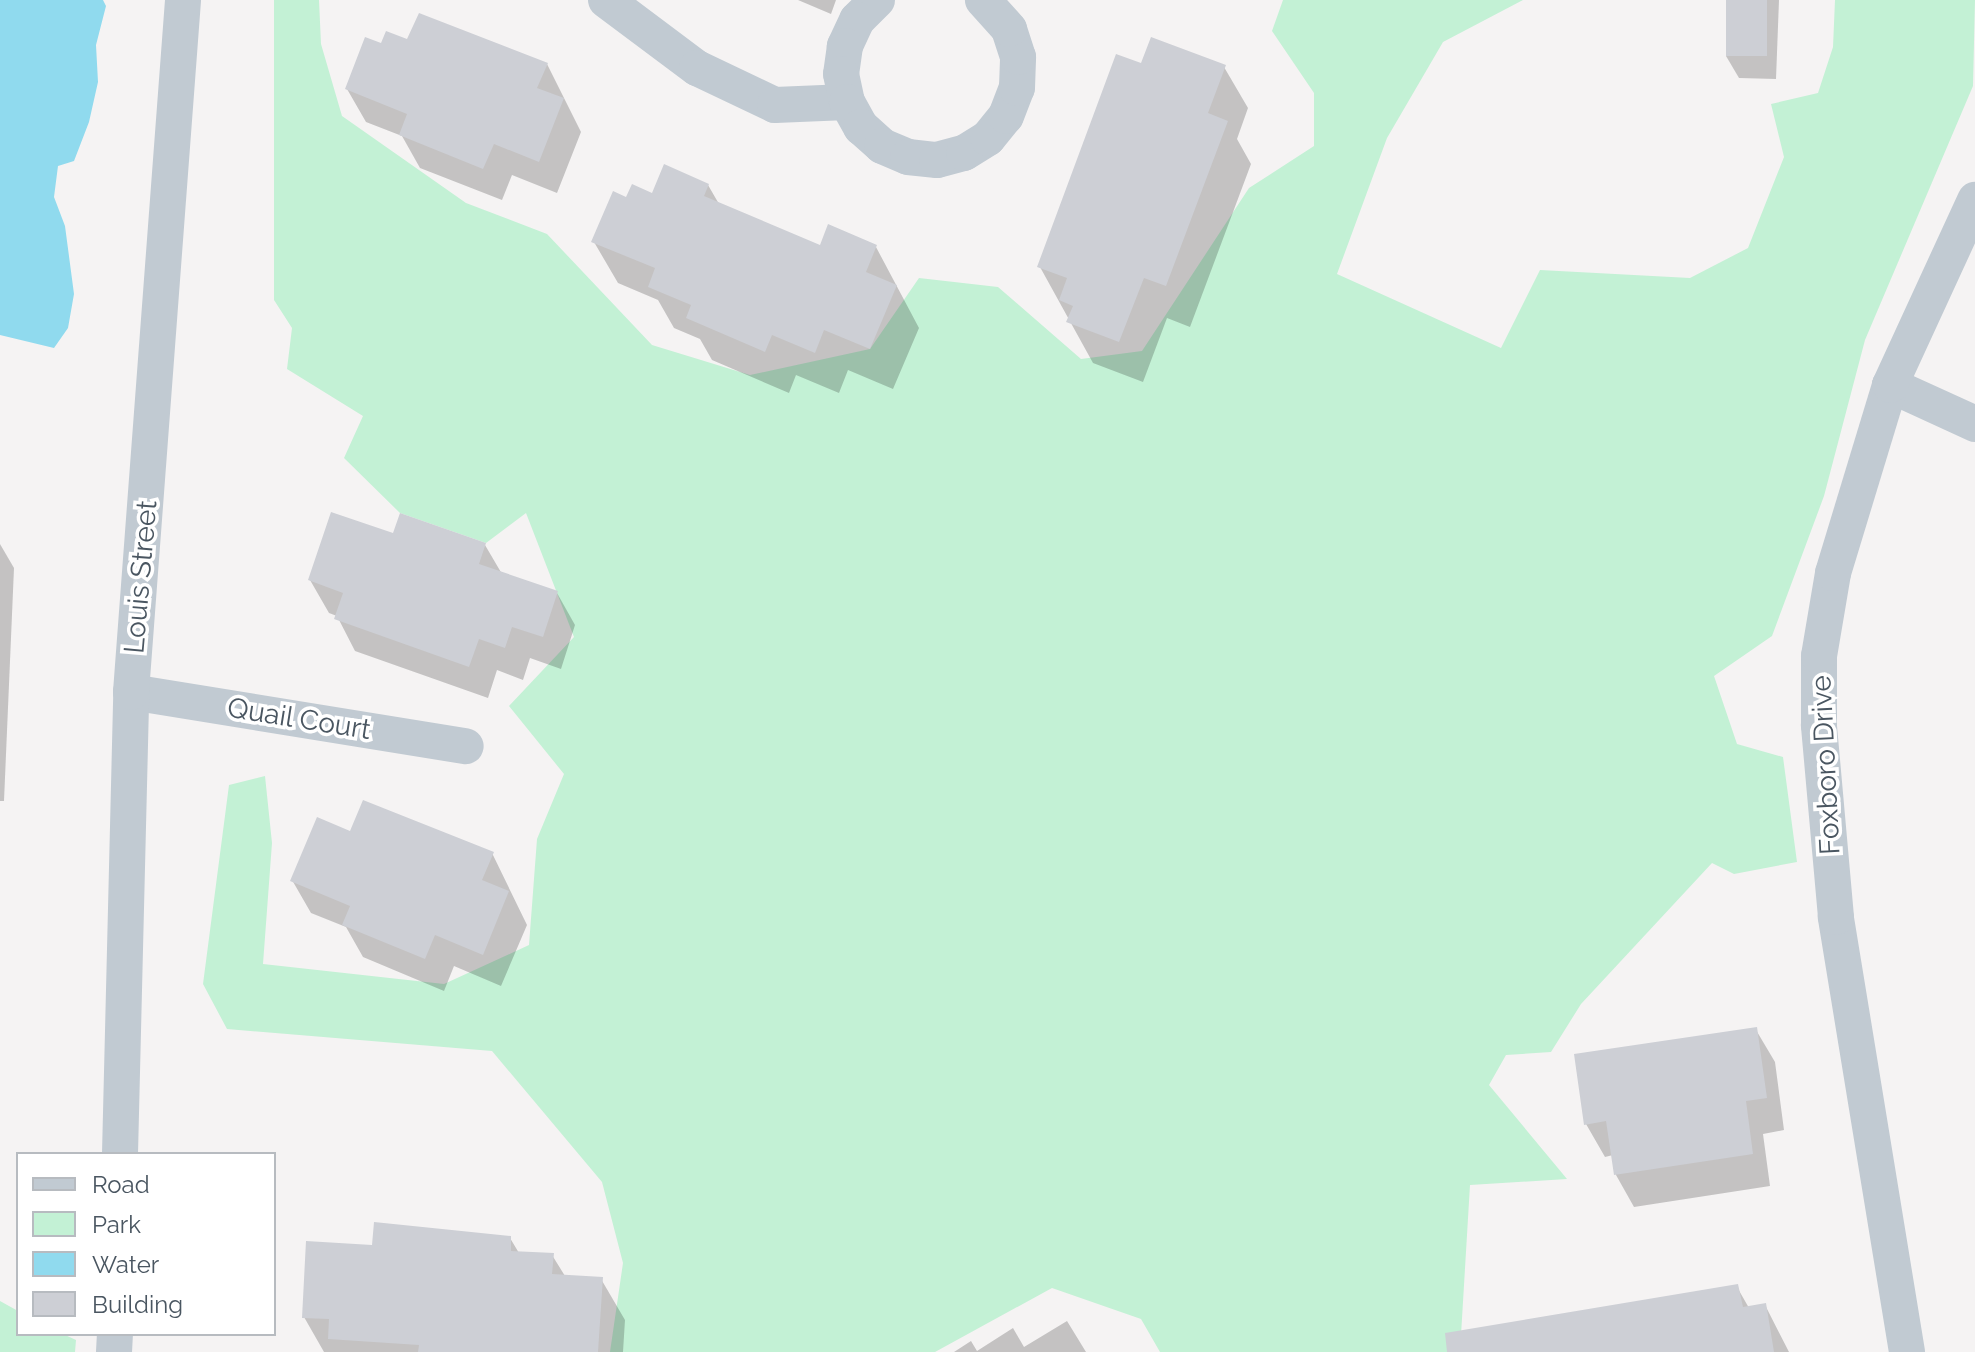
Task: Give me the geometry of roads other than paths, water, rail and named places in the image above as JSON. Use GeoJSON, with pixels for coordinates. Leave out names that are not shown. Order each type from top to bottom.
{"type":"FeatureCollection","features":[{"type":"Feature","properties":{"kind":"street","name":"Louis Street"},"geometry":{"type":"LineString","coordinates":[[120,1152],[131,692],[183,0]]}},
{"type":"Feature","properties":{"kind":"street"},"geometry":{"type":"LineString","coordinates":[[606,0],[697,68],[775,105],[847,102]]}},
{"type":"Feature","properties":{"kind":"street"},"geometry":{"type":"LineString","coordinates":[[877,0],[857,20],[845,46],[841,74],[847,102],[861,127],[882,146],[908,157],[937,160],[964,153],[988,138],[1006,116],[1017,88],[1018,57],[1009,29],[983,0]]}},
{"type":"Feature","properties":{"kind":"street","name":"Foxboro Drive"},"geometry":{"type":"LineString","coordinates":[[1907,1352],[1836,917],[1819,725],[1819,656],[1833,573],[1890,385],[1975,200]]}},
{"type":"Feature","properties":{"kind":"street"},"geometry":{"type":"LineString","coordinates":[[1890,385],[1975,424]]}},
{"type":"Feature","properties":{"kind":"street","name":"Quail Court"},"geometry":{"type":"LineString","coordinates":[[131,692],[466,746]]}},
{"type":"Feature","properties":{"kind":"water"},"geometry":{"type":"Polygon","coordinates":[[[0,0],[103,0],[106,6],[96,45],[98,82],[89,122],[74,161],[58,166],[54,197],[65,226],[74,294],[68,328],[54,348],[0,335],[0,0]]]}}]}
